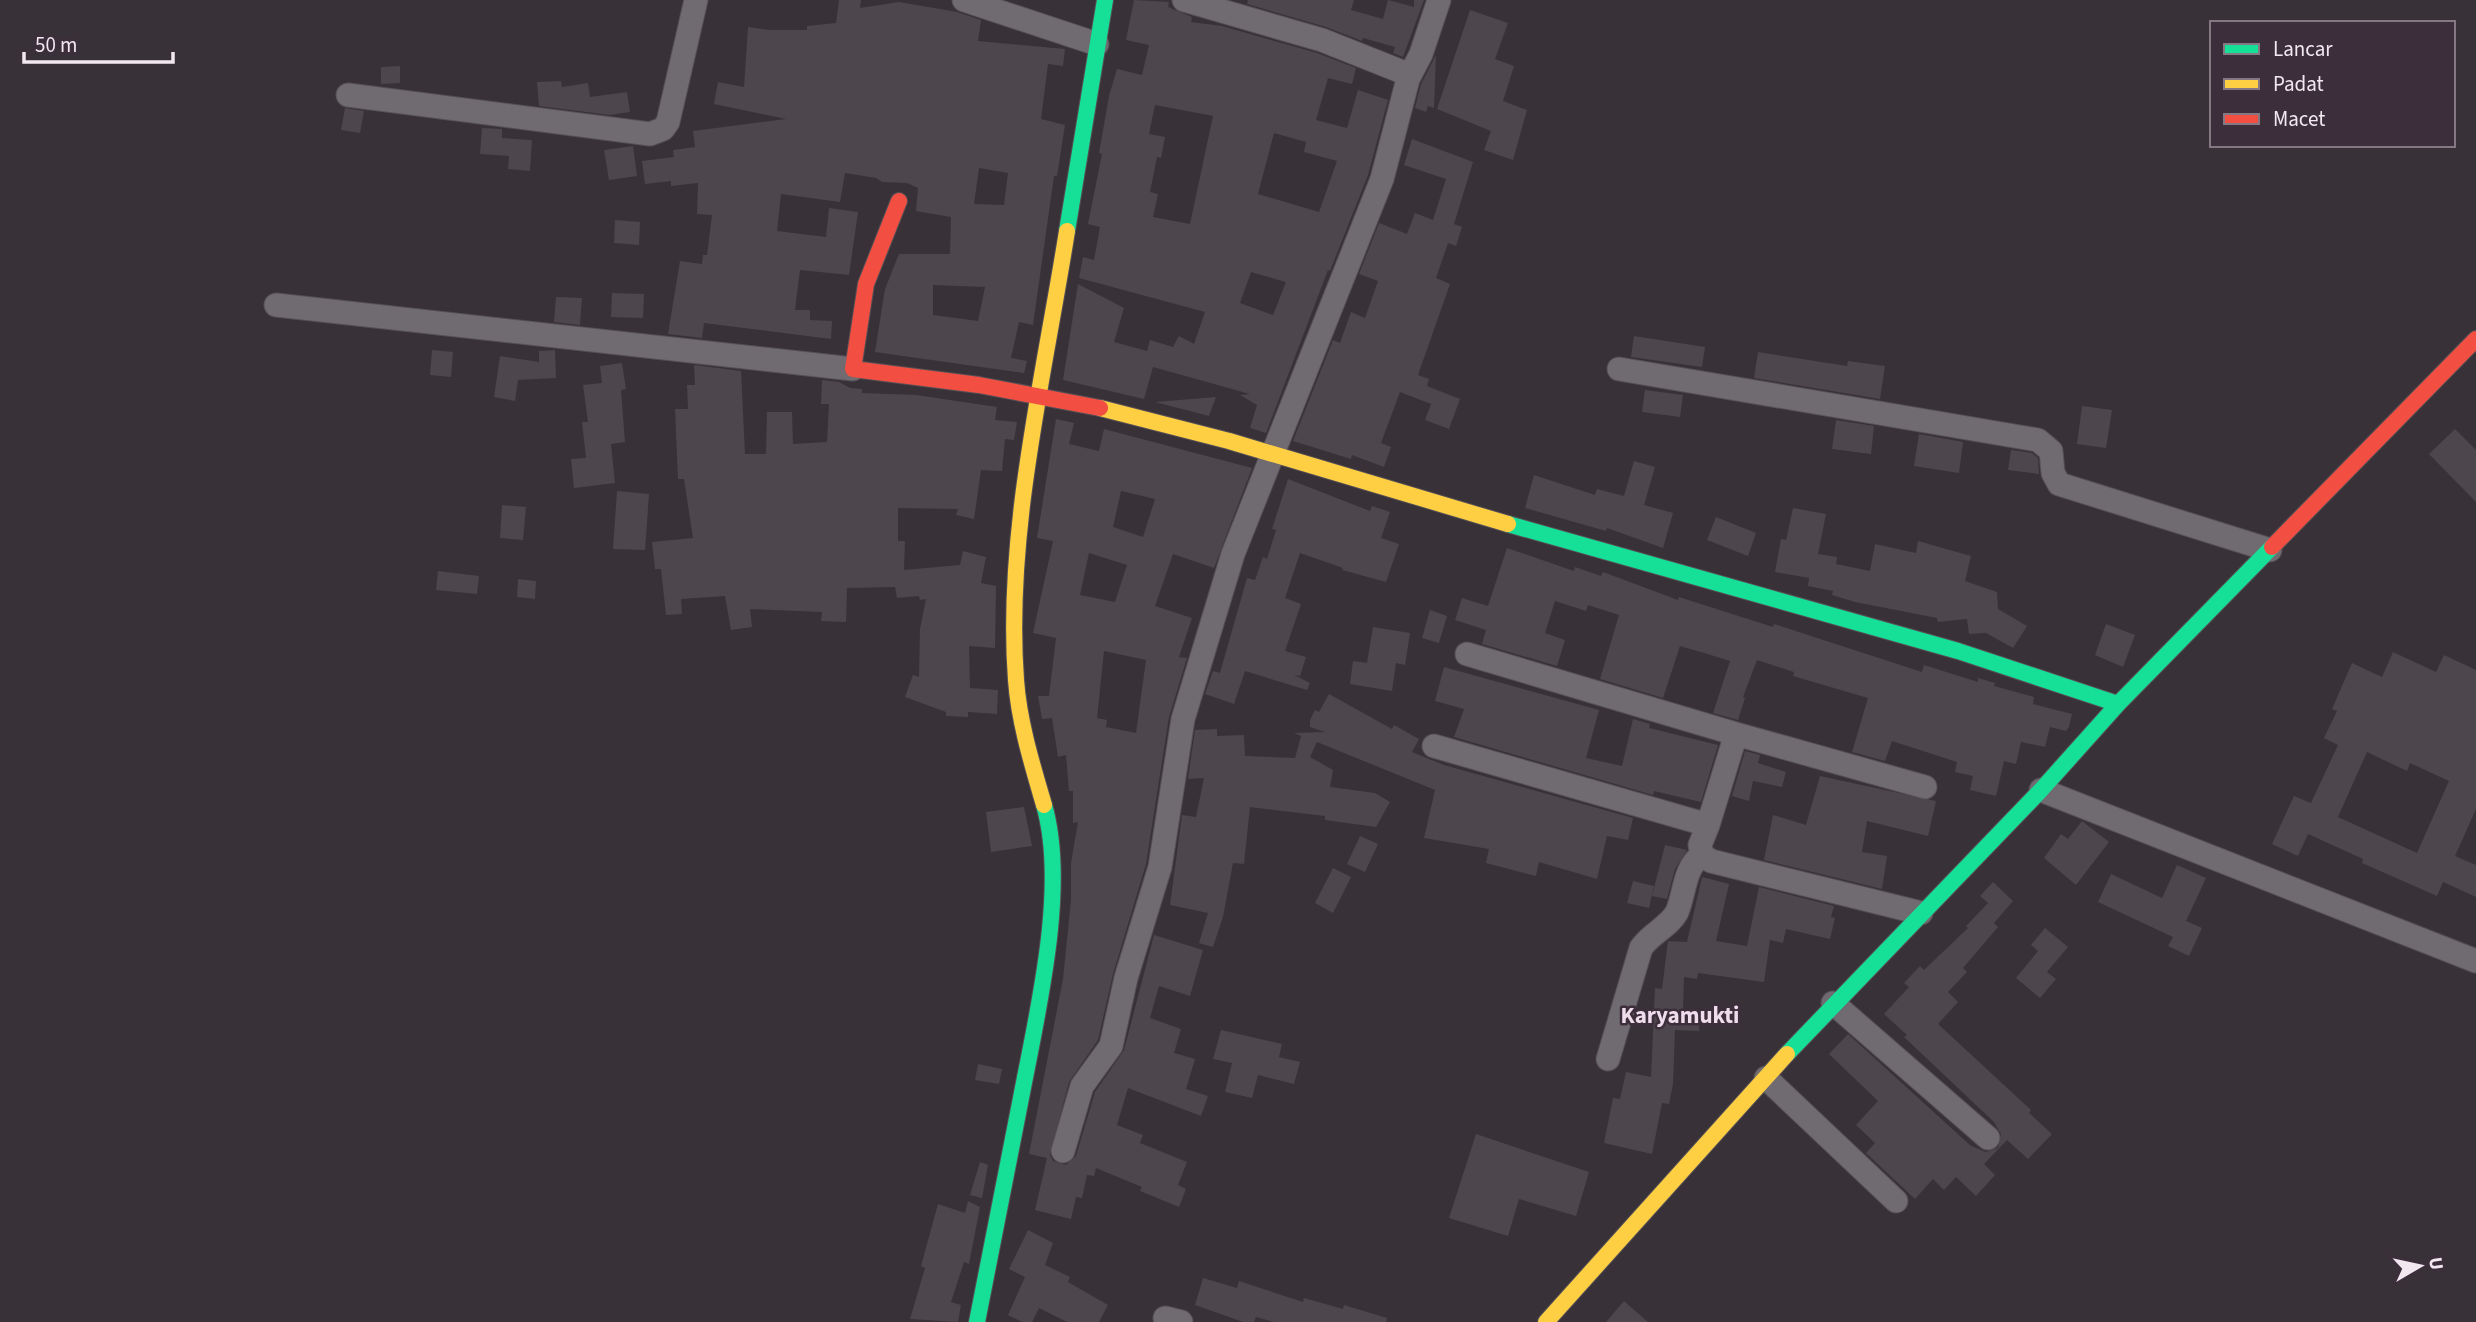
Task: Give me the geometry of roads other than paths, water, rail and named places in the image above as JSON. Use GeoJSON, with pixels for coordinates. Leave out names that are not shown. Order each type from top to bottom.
{"type":"FeatureCollection","features":[{"type":"Feature","properties":{"kind":"street"},"geometry":{"type":"LineString","coordinates":[[348,95],[650,134],[663,129],[668,122],[696,0]]}},
{"type":"Feature","properties":{"kind":"street"},"geometry":{"type":"LineString","coordinates":[[964,0],[1097,44]]}},
{"type":"Feature","properties":{"kind":"street"},"geometry":{"type":"LineString","coordinates":[[977,1322],[1038,1010],[1052,898],[1052,829],[1026,740],[1016,682],[1013,617],[1018,534],[1105,0]]}},
{"type":"Feature","properties":{"kind":"street"},"geometry":{"type":"LineString","coordinates":[[1184,0],[1322,40],[1410,75]]}},
{"type":"Feature","properties":{"kind":"street"},"geometry":{"type":"LineString","coordinates":[[1063,1152],[1082,1086],[1111,1046],[1126,978],[1160,867],[1183,719],[1233,554],[1382,178],[1410,75],[1440,0]]}},
{"type":"Feature","properties":{"kind":"street"},"geometry":{"type":"LineString","coordinates":[[853,369],[866,284],[899,201]]}},
{"type":"Feature","properties":{"kind":"street"},"geometry":{"type":"LineString","coordinates":[[276,305],[918,375],[1039,395],[1272,453],[1363,482],[1958,652],[2118,704]]}},
{"type":"Feature","properties":{"kind":"street"},"geometry":{"type":"LineString","coordinates":[[1549,1321],[1833,1003],[2041,790],[2118,704],[2476,340]]}},
{"type":"Feature","properties":{"kind":"street"},"geometry":{"type":"LineString","coordinates":[[1619,369],[2038,440],[2051,451],[2053,473],[2059,484],[2270,550]]}},
{"type":"Feature","properties":{"kind":"street"},"geometry":{"type":"LineString","coordinates":[[1467,654],[1925,787]]}},
{"type":"Feature","properties":{"kind":"street"},"geometry":{"type":"LineString","coordinates":[[1736,734],[1700,845],[1702,855],[1711,861],[1921,913]]}},
{"type":"Feature","properties":{"kind":"street"},"geometry":{"type":"LineString","coordinates":[[1434,746],[1708,825]]}},
{"type":"Feature","properties":{"kind":"street"},"geometry":{"type":"LineString","coordinates":[[2041,790],[2357,917],[2476,961]]}},
{"type":"Feature","properties":{"kind":"street"},"geometry":{"type":"LineString","coordinates":[[1608,1059],[1641,948],[1648,937],[1671,920],[1689,870],[1702,855]]}},
{"type":"Feature","properties":{"kind":"street"},"geometry":{"type":"LineString","coordinates":[[1833,1003],[1988,1138]]}},
{"type":"Feature","properties":{"kind":"street"},"geometry":{"type":"LineString","coordinates":[[1766,1078],[1896,1200]]}},
{"type":"Feature","properties":{"kind":"district","name":"Karyamukti"},"geometry":{"type":"Point","coordinates":[1680,1015]}}]}
